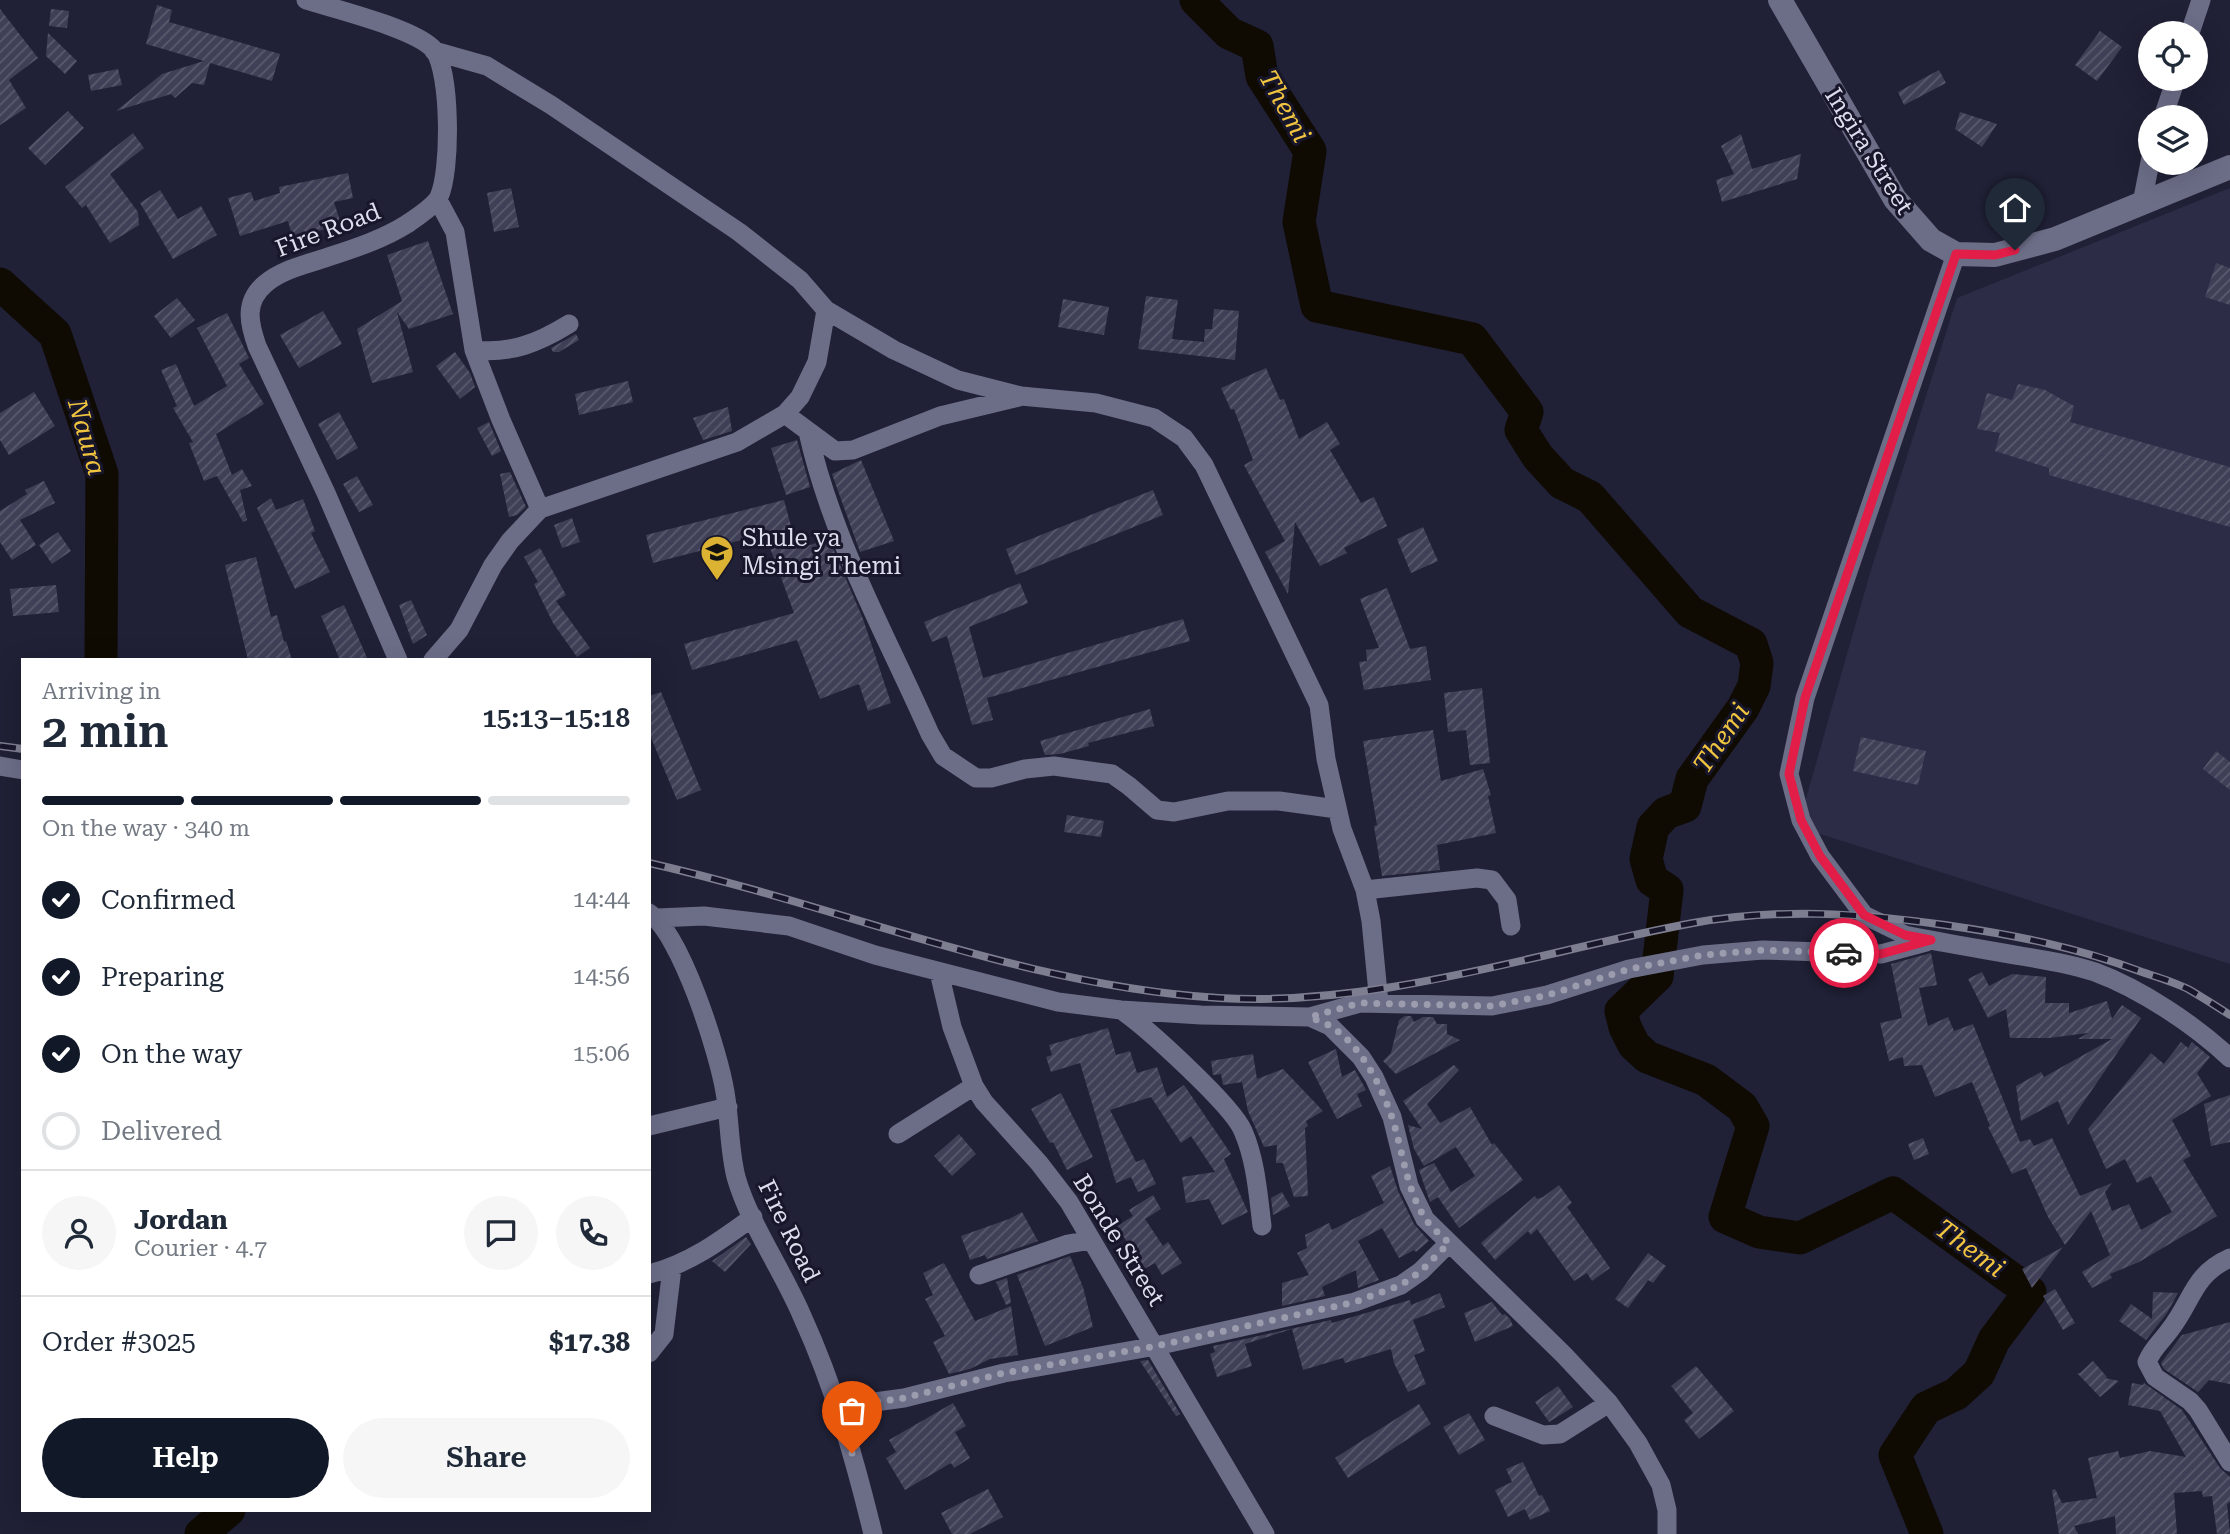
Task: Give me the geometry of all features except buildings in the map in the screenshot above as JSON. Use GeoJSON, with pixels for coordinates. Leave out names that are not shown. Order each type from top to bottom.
{"type":"FeatureCollection","features":[{"type":"Feature","properties":{"kind":"street"},"geometry":{"type":"LineString","coordinates":[[306,0],[398,30],[434,51],[487,66],[739,232],[800,280],[826,310],[894,350],[958,380],[1021,396],[1108,406],[1154,418],[1184,438],[1204,465],[1319,705],[1326,759],[1342,829],[1364,890],[1371,921],[1379,1003]]}},
{"type":"Feature","properties":{"kind":"street","name":"Ingira Street"},"geometry":{"type":"LineString","coordinates":[[1780,0],[1895,199],[1931,240],[1956,254]]}},
{"type":"Feature","properties":{"kind":"street"},"geometry":{"type":"LineString","coordinates":[[2194,21],[2201,0]]}},
{"type":"Feature","properties":{"kind":"street"},"geometry":{"type":"LineString","coordinates":[[434,51],[442,68],[447,100],[446,167],[438,200],[455,232],[474,350],[501,421],[540,509]]}},
{"type":"Feature","properties":{"kind":"street"},"geometry":{"type":"LineString","coordinates":[[2230,167],[2055,239],[1995,255],[1956,254],[1805,698],[1789,774],[1801,820],[1818,851],[1864,915],[1905,935],[2093,971],[2150,1000],[2198,1032],[2230,1058]]}},
{"type":"Feature","properties":{"kind":"street"},"geometry":{"type":"LineString","coordinates":[[2142,203],[2147,175]]}},
{"type":"Feature","properties":{"kind":"street","name":"Fire Road"},"geometry":{"type":"LineString","coordinates":[[397,658],[326,493],[257,346],[249,324],[250,307],[255,294],[278,274],[388,235],[438,200]]}},
{"type":"Feature","properties":{"kind":"street"},"geometry":{"type":"LineString","coordinates":[[435,658],[459,630],[493,565],[510,541],[540,509],[737,442],[785,414],[800,397],[817,362],[826,310]]}},
{"type":"Feature","properties":{"kind":"street"},"geometry":{"type":"LineString","coordinates":[[474,350],[499,351],[522,347],[537,342],[569,324]]}},
{"type":"Feature","properties":{"kind":"street"},"geometry":{"type":"LineString","coordinates":[[785,414],[835,451],[853,450],[940,416],[1021,396]]}},
{"type":"Feature","properties":{"kind":"street"},"geometry":{"type":"LineString","coordinates":[[808,432],[818,477],[839,538],[930,734],[943,756],[976,778],[991,778],[1025,769],[1054,766],[1112,774],[1157,810],[1174,813],[1228,801],[1279,801],[1338,809]]}},
{"type":"Feature","properties":{"kind":"street"},"geometry":{"type":"LineString","coordinates":[[0,766],[21,770]]}},
{"type":"Feature","properties":{"kind":"street"},"geometry":{"type":"LineString","coordinates":[[1364,890],[1477,878],[1492,880],[1507,900],[1511,926]]}},
{"type":"Feature","properties":{"kind":"street"},"geometry":{"type":"LineString","coordinates":[[653,916],[704,916],[789,926],[856,949],[1058,1002],[1121,1010],[1234,1017],[1310,1017],[1360,1003],[1492,1006],[1548,995],[1629,969],[1703,955],[1763,950],[1881,954],[1931,940]]}},
{"type":"Feature","properties":{"kind":"street","name":"Fire Road"},"geometry":{"type":"LineString","coordinates":[[653,916],[675,943],[682,959],[722,1073],[736,1176],[753,1217],[803,1318],[838,1407],[873,1534]]}},
{"type":"Feature","properties":{"kind":"street","name":"Bonde Street"},"geometry":{"type":"LineString","coordinates":[[939,972],[952,1027],[974,1086],[993,1112],[1056,1183],[1156,1346],[1265,1534]]}},
{"type":"Feature","properties":{"kind":"street"},"geometry":{"type":"LineString","coordinates":[[1121,1010],[1169,1051],[1242,1128],[1251,1155],[1262,1226]]}},
{"type":"Feature","properties":{"kind":"street"},"geometry":{"type":"LineString","coordinates":[[1310,1017],[1330,1026],[1347,1041],[1374,1077],[1392,1117],[1409,1186],[1425,1219],[1557,1348],[1609,1403],[1638,1443],[1661,1485],[1667,1510],[1667,1534]]}},
{"type":"Feature","properties":{"kind":"street"},"geometry":{"type":"LineString","coordinates":[[898,1134],[974,1086]]}},
{"type":"Feature","properties":{"kind":"street"},"geometry":{"type":"LineString","coordinates":[[651,1126],[728,1107]]}},
{"type":"Feature","properties":{"kind":"street"},"geometry":{"type":"LineString","coordinates":[[651,1273],[672,1268],[706,1251],[753,1217]]}},
{"type":"Feature","properties":{"kind":"street"},"geometry":{"type":"LineString","coordinates":[[979,1275],[1068,1244],[1091,1240]]}},
{"type":"Feature","properties":{"kind":"street"},"geometry":{"type":"LineString","coordinates":[[838,1407],[904,1398],[1004,1373],[1282,1320],[1384,1293],[1421,1271],[1449,1243]]}},
{"type":"Feature","properties":{"kind":"street"},"geometry":{"type":"LineString","coordinates":[[2230,1258],[2215,1264],[2194,1286],[2186,1306],[2170,1331],[2151,1352],[2147,1362],[2155,1377],[2190,1401],[2198,1410],[2230,1462]]}},
{"type":"Feature","properties":{"kind":"street"},"geometry":{"type":"LineString","coordinates":[[651,1350],[664,1334],[672,1268]]}},
{"type":"Feature","properties":{"kind":"street"},"geometry":{"type":"LineString","coordinates":[[1494,1416],[1543,1435],[1560,1434],[1609,1403]]}},
{"type":"Feature","properties":{"kind":"shaded area"},"geometry":{"type":"Polygon","coordinates":[[[2230,188],[2230,964],[1798,827],[1870,573],[1957,298],[2230,188]]]}},
{"type":"Feature","properties":{"kind":"waterway","name":"Themi"},"geometry":{"type":"LineString","coordinates":[[1196,0],[1229,33],[1257,46],[1262,76],[1310,151],[1299,222],[1317,306],[1472,339],[1527,412],[1521,430],[1538,457],[1562,483],[1590,497],[1690,612],[1751,644],[1757,663],[1754,686],[1743,708],[1692,779],[1685,806],[1666,813],[1653,827],[1646,859],[1652,880],[1667,890],[1657,976],[1621,1011],[1634,1045],[1647,1057],[1706,1080],[1742,1107],[1753,1126],[1725,1217],[1759,1232],[1800,1238],[1893,1193],[2030,1292],[1994,1340],[1979,1373],[1956,1394],[1926,1408],[1895,1455],[1927,1534]]}},
{"type":"Feature","properties":{"kind":"waterway","name":"Naura"},"geometry":{"type":"LineString","coordinates":[[0,284],[55,334],[102,474],[101,658]]}},
{"type":"Feature","properties":{"kind":"waterway"},"geometry":{"type":"LineString","coordinates":[[201,1534],[227,1512]]}},
{"type":"Feature","properties":{"kind":"railway"},"geometry":{"type":"LineString","coordinates":[[0,746],[21,749]]}},
{"type":"Feature","properties":{"kind":"railway"},"geometry":{"type":"LineString","coordinates":[[651,864],[1002,961],[1146,991],[1219,998],[1279,999],[1339,994],[1458,975],[1693,923],[1756,915],[1819,914],[1945,925],[2069,949],[2177,984],[2230,1015]]}},
{"type":"Feature","properties":{"kind":"way so far"},"geometry":{"type":"LineString","coordinates":[[852,1453],[838,1407],[904,1398],[1004,1373],[1282,1320],[1384,1293],[1421,1271],[1449,1243],[1425,1219],[1416,1202],[1409,1186],[1392,1117],[1374,1077],[1347,1041],[1330,1026],[1310,1017],[1360,1003],[1492,1006],[1548,995],[1629,969],[1703,955],[1763,950],[1844,953]]}},
{"type":"Feature","properties":{"kind":"place","name":"Shule ya Msingi Themi"},"geometry":{"type":"Point","coordinates":[717,582]}},
{"type":"Feature","properties":{"kind":"route"},"geometry":{"type":"LineString","coordinates":[[1844,953],[1881,954],[1931,940],[1905,935],[1864,915],[1820,856],[1801,820],[1789,774],[1805,698],[1956,254],[1995,255],[2015,250]]}}]}
